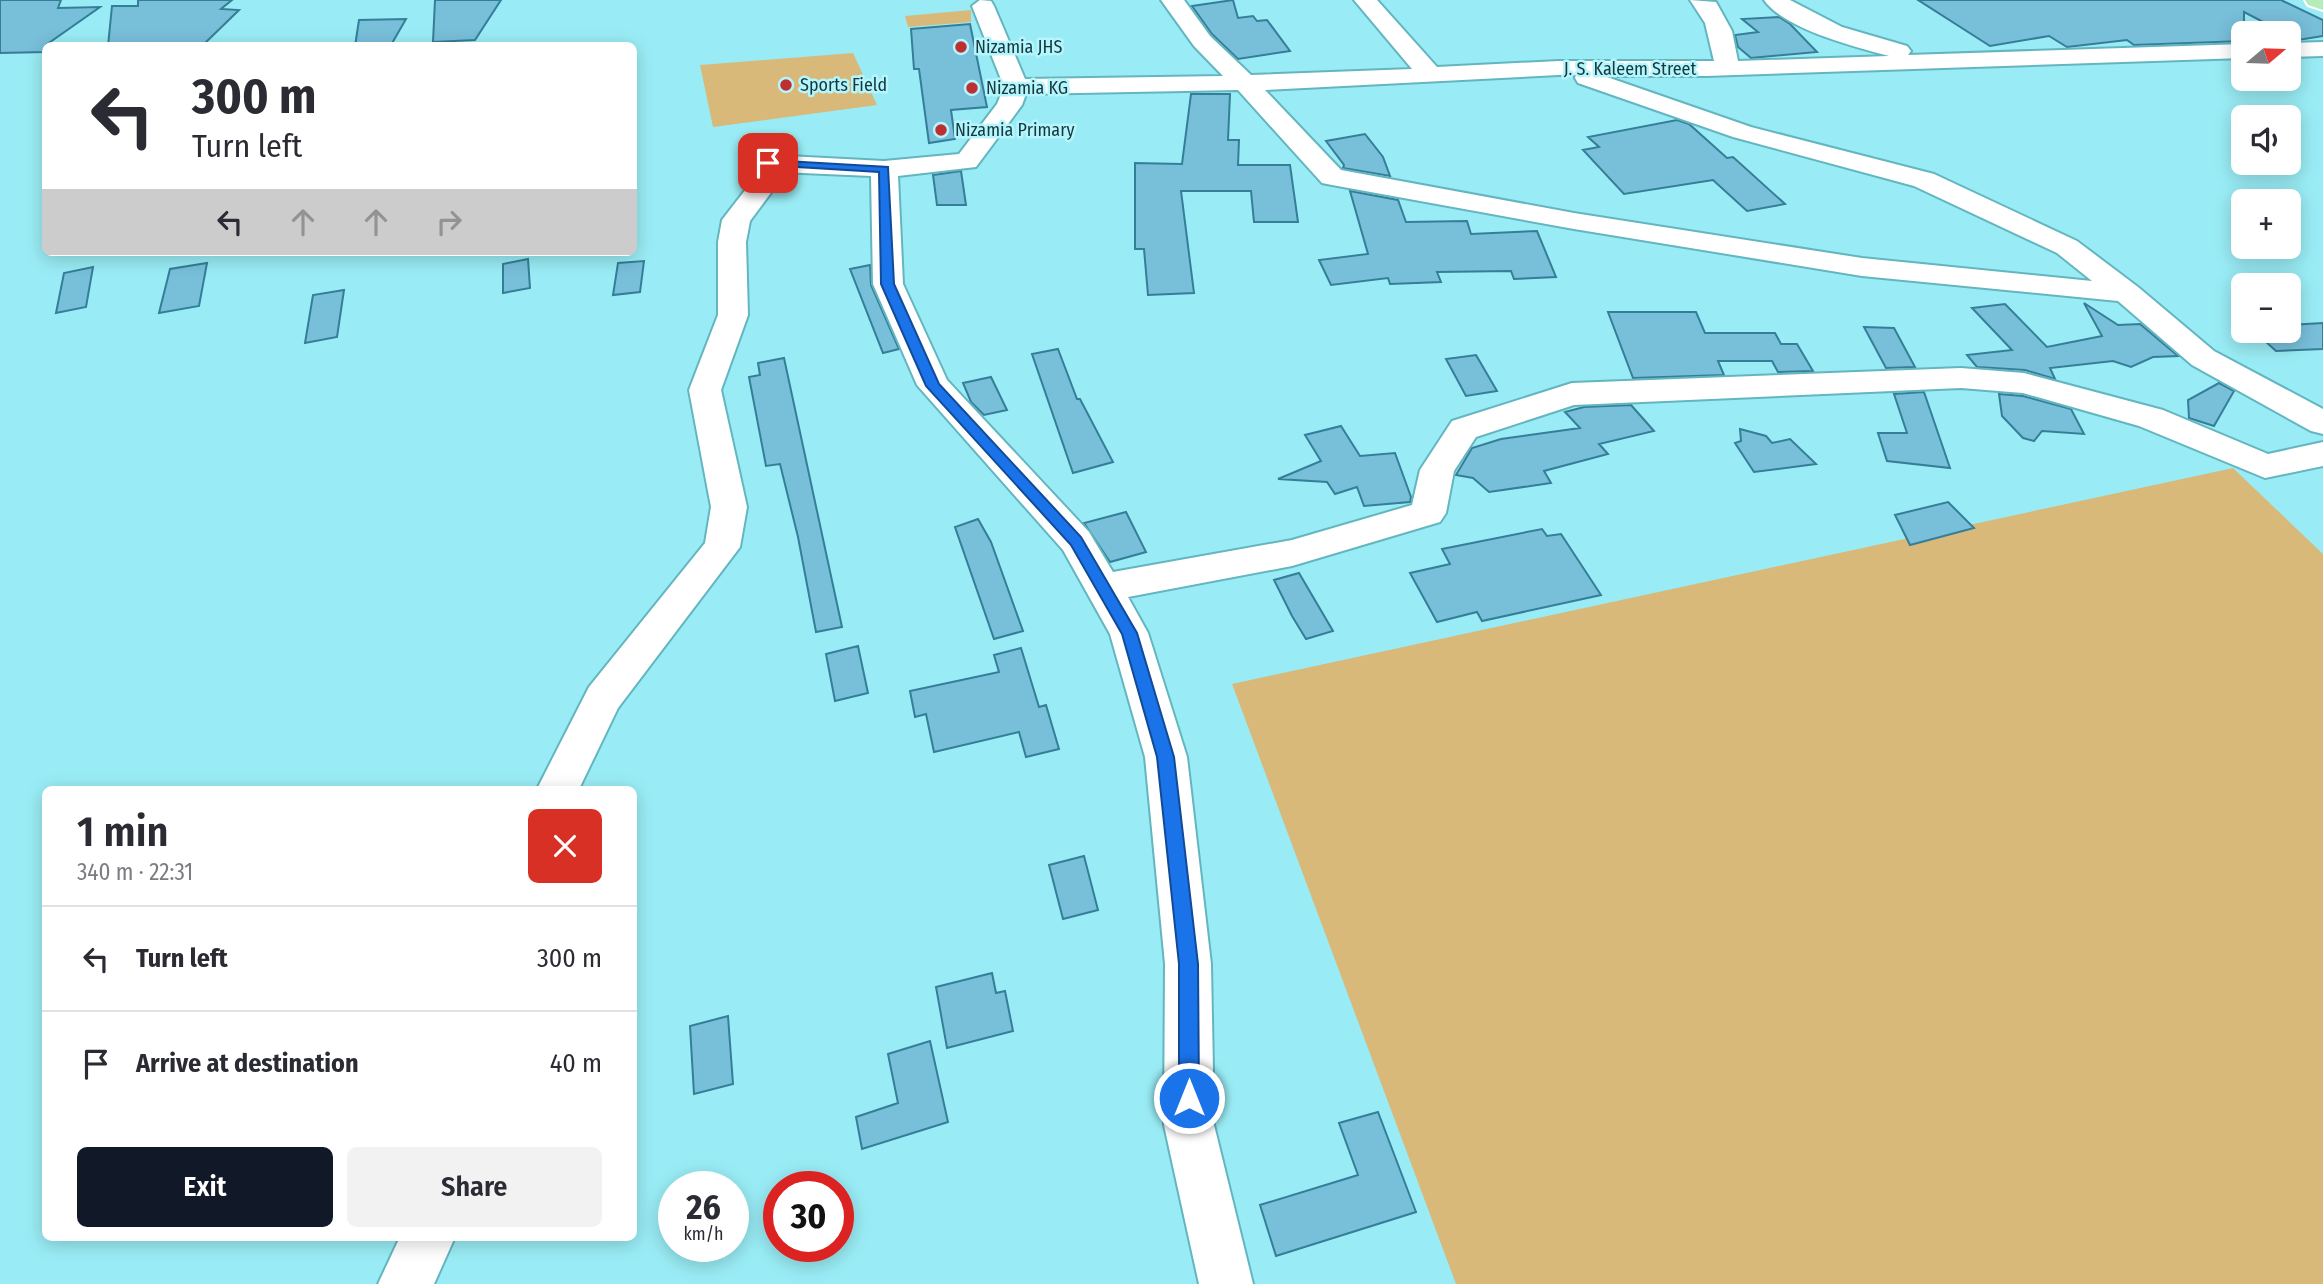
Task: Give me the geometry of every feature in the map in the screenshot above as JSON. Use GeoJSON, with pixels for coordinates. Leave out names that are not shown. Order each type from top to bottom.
{"type":"FeatureCollection","features":[{"type":"Feature","properties":{"kind":"main road"},"geometry":{"type":"LineString","coordinates":[[2316,0],[2323,3]]}},
{"type":"Feature","properties":{"kind":"street"},"geometry":{"type":"LineString","coordinates":[[1172,0],[1202,41],[1332,177],[1574,221],[1861,267],[2127,293]]}},
{"type":"Feature","properties":{"kind":"street"},"geometry":{"type":"LineString","coordinates":[[1365,0],[1431,75]]}},
{"type":"Feature","properties":{"kind":"street"},"geometry":{"type":"LineString","coordinates":[[1701,0],[1713,11],[1724,43],[1727,68]]}},
{"type":"Feature","properties":{"kind":"street"},"geometry":{"type":"LineString","coordinates":[[1775,0],[1800,19],[1868,44],[1935,61]]}},
{"type":"Feature","properties":{"kind":"street"},"geometry":{"type":"LineString","coordinates":[[559,786],[603,698],[722,547],[729,507],[705,390],[733,315],[732,242],[736,220],[759,190],[768,163],[884,169],[967,161],[1009,105],[1016,87],[983,6]]}},
{"type":"Feature","properties":{"kind":"street"},"geometry":{"type":"LineString","coordinates":[[2301,50],[2323,49]]}},
{"type":"Feature","properties":{"kind":"street","name":"J. S. Kaleem Street"},"geometry":{"type":"LineString","coordinates":[[1016,87],[1245,83],[1559,68],[1727,68],[2231,51]]}},
{"type":"Feature","properties":{"kind":"street"},"geometry":{"type":"LineString","coordinates":[[1559,68],[1742,132],[1924,180],[2067,247],[2127,293],[2203,358],[2323,423]]}},
{"type":"Feature","properties":{"kind":"street"},"geometry":{"type":"LineString","coordinates":[[884,169],[888,284],[933,386],[1076,541],[1129,633],[1166,757],[1188,964],[1189,1125],[1226,1284]]}},
{"type":"Feature","properties":{"kind":"street"},"geometry":{"type":"LineString","coordinates":[[1103,588],[1292,553],[1428,513],[1437,470],[1464,429],[1572,394],[1961,378],[1999,381],[2024,383],[2151,418],[2265,466],[2323,454]]}},
{"type":"Feature","properties":{"kind":"street"},"geometry":{"type":"LineString","coordinates":[[405,1284],[427,1241]]}},
{"type":"Feature","properties":{"kind":"shaded area"},"geometry":{"type":"Polygon","coordinates":[[[971,10],[971,22],[908,27],[905,16],[971,10]]]}},
{"type":"Feature","properties":{"kind":"shaded area","name":"Sports Field"},"geometry":{"type":"Polygon","coordinates":[[[853,53],[877,105],[713,127],[700,65],[853,53]]]}},
{"type":"Feature","properties":{"kind":"shaded area"},"geometry":{"type":"Polygon","coordinates":[[[2233,468],[2323,554],[2323,1284],[1456,1284],[1232,684],[2233,468]]]}},
{"type":"Feature","properties":{"kind":"building"},"geometry":{"type":"Polygon","coordinates":[[[0,0],[61,0],[58,8],[100,7],[50,42],[42,42],[42,52],[0,53],[0,0]]]}},
{"type":"Feature","properties":{"kind":"building"},"geometry":{"type":"Polygon","coordinates":[[[138,0],[232,0],[221,9],[239,10],[206,42],[108,42],[112,6],[138,6],[138,0]]]}},
{"type":"Feature","properties":{"kind":"building"},"geometry":{"type":"Polygon","coordinates":[[[435,0],[501,0],[475,40],[433,42],[435,0]]]}},
{"type":"Feature","properties":{"kind":"building"},"geometry":{"type":"Polygon","coordinates":[[[1233,0],[1238,18],[1253,16],[1257,21],[1267,20],[1290,51],[1238,59],[1212,34],[1192,6],[1233,0]]]}},
{"type":"Feature","properties":{"kind":"building"},"geometry":{"type":"Polygon","coordinates":[[[1918,0],[2281,0],[2323,20],[2323,36],[2301,40],[2301,21],[2261,21],[2244,12],[2244,21],[2231,21],[2231,41],[2134,45],[2127,40],[2067,47],[2049,36],[1990,46],[1918,0]]]}},
{"type":"Feature","properties":{"kind":"building"},"geometry":{"type":"Polygon","coordinates":[[[1779,17],[1790,24],[1817,52],[1751,58],[1738,47],[1735,35],[1758,32],[1742,19],[1779,17]]]}},
{"type":"Feature","properties":{"kind":"building"},"geometry":{"type":"Polygon","coordinates":[[[406,19],[393,42],[356,42],[359,20],[406,19]]]}},
{"type":"Feature","properties":{"kind":"building"},"geometry":{"type":"Polygon","coordinates":[[[970,24],[987,107],[951,110],[955,139],[929,143],[919,69],[914,69],[911,29],[970,24]]]}},
{"type":"Feature","properties":{"kind":"building"},"geometry":{"type":"Polygon","coordinates":[[[1191,94],[1230,94],[1228,140],[1239,140],[1238,165],[1290,165],[1298,222],[1254,222],[1251,191],[1181,191],[1194,293],[1148,295],[1144,249],[1135,249],[1135,163],[1182,164],[1191,94]]]}},
{"type":"Feature","properties":{"kind":"building"},"geometry":{"type":"Polygon","coordinates":[[[1677,120],[1689,124],[1727,158],[1733,157],[1785,204],[1747,211],[1713,180],[1624,194],[1583,150],[1599,147],[1588,137],[1677,120]]]}},
{"type":"Feature","properties":{"kind":"building"},"geometry":{"type":"Polygon","coordinates":[[[1365,134],[1383,157],[1390,176],[1343,168],[1344,165],[1326,141],[1365,134]]]}},
{"type":"Feature","properties":{"kind":"building"},"geometry":{"type":"Polygon","coordinates":[[[961,171],[966,205],[937,205],[933,175],[961,171]]]}},
{"type":"Feature","properties":{"kind":"building"},"geometry":{"type":"Polygon","coordinates":[[[1350,191],[1398,200],[1406,222],[1467,221],[1471,234],[1537,231],[1556,277],[1514,279],[1511,271],[1437,272],[1441,282],[1390,284],[1388,278],[1331,285],[1319,260],[1368,254],[1350,191]]]}},
{"type":"Feature","properties":{"kind":"building"},"geometry":{"type":"Polygon","coordinates":[[[528,259],[530,288],[503,293],[503,264],[528,259]]]}},
{"type":"Feature","properties":{"kind":"building"},"geometry":{"type":"Polygon","coordinates":[[[644,261],[640,292],[613,295],[618,263],[644,261]]]}},
{"type":"Feature","properties":{"kind":"building"},"geometry":{"type":"Polygon","coordinates":[[[207,263],[199,306],[159,313],[170,269],[207,263]]]}},
{"type":"Feature","properties":{"kind":"building"},"geometry":{"type":"Polygon","coordinates":[[[870,265],[871,285],[899,349],[883,353],[850,269],[870,265]]]}},
{"type":"Feature","properties":{"kind":"building"},"geometry":{"type":"Polygon","coordinates":[[[93,267],[86,307],[56,313],[64,273],[93,267]]]}},
{"type":"Feature","properties":{"kind":"building"},"geometry":{"type":"Polygon","coordinates":[[[344,290],[337,337],[305,343],[313,295],[344,290]]]}},
{"type":"Feature","properties":{"kind":"building"},"geometry":{"type":"Polygon","coordinates":[[[2084,303],[2118,325],[2140,324],[2178,356],[2153,357],[2131,367],[2113,361],[2050,368],[2055,379],[2025,370],[1977,367],[1967,355],[2012,350],[1972,308],[2005,304],[2047,347],[2102,336],[2084,303]]]}},
{"type":"Feature","properties":{"kind":"building"},"geometry":{"type":"Polygon","coordinates":[[[1608,312],[1696,312],[1705,333],[1775,333],[1781,344],[1797,344],[1813,371],[1778,372],[1772,361],[1718,361],[1724,375],[1633,378],[1608,312]]]}},
{"type":"Feature","properties":{"kind":"building"},"geometry":{"type":"Polygon","coordinates":[[[2323,323],[2323,349],[2276,351],[2267,343],[2301,343],[2301,324],[2323,323]]]}},
{"type":"Feature","properties":{"kind":"building"},"geometry":{"type":"Polygon","coordinates":[[[1864,327],[1894,328],[1915,367],[1886,368],[1864,327]]]}},
{"type":"Feature","properties":{"kind":"building"},"geometry":{"type":"Polygon","coordinates":[[[1058,349],[1077,399],[1080,399],[1113,462],[1073,473],[1032,354],[1058,349]]]}},
{"type":"Feature","properties":{"kind":"building"},"geometry":{"type":"Polygon","coordinates":[[[1476,355],[1497,391],[1466,396],[1446,359],[1476,355]]]}},
{"type":"Feature","properties":{"kind":"building"},"geometry":{"type":"Polygon","coordinates":[[[784,358],[842,627],[816,632],[798,537],[780,464],[766,466],[749,377],[760,375],[758,363],[784,358]]]}},
{"type":"Feature","properties":{"kind":"building"},"geometry":{"type":"Polygon","coordinates":[[[991,377],[1007,410],[984,415],[971,402],[963,383],[991,377]]]}},
{"type":"Feature","properties":{"kind":"building"},"geometry":{"type":"Polygon","coordinates":[[[2219,383],[2234,391],[2214,426],[2189,418],[2188,400],[2219,383]]]}},
{"type":"Feature","properties":{"kind":"building"},"geometry":{"type":"Polygon","coordinates":[[[1924,392],[1950,468],[1887,461],[1878,433],[1907,433],[1894,394],[1924,392]]]}},
{"type":"Feature","properties":{"kind":"building"},"geometry":{"type":"Polygon","coordinates":[[[1999,394],[2023,396],[2071,409],[2084,434],[2042,431],[2034,441],[2023,438],[2002,416],[1999,394]]]}},
{"type":"Feature","properties":{"kind":"building"},"geometry":{"type":"Polygon","coordinates":[[[1631,405],[1654,431],[1599,444],[1608,454],[1544,471],[1551,483],[1489,492],[1473,478],[1456,475],[1472,448],[1501,439],[1580,428],[1565,412],[1584,407],[1631,405]]]}},
{"type":"Feature","properties":{"kind":"building"},"geometry":{"type":"Polygon","coordinates":[[[1341,426],[1360,456],[1395,453],[1411,497],[1410,502],[1364,506],[1357,487],[1335,494],[1327,482],[1278,479],[1321,461],[1305,435],[1341,426]]]}},
{"type":"Feature","properties":{"kind":"building"},"geometry":{"type":"Polygon","coordinates":[[[1740,429],[1766,436],[1772,443],[1790,439],[1816,464],[1754,472],[1735,443],[1741,441],[1740,429]]]}},
{"type":"Feature","properties":{"kind":"building"},"geometry":{"type":"Polygon","coordinates":[[[1948,502],[1974,528],[1910,545],[1895,515],[1948,502]]]}},
{"type":"Feature","properties":{"kind":"building"},"geometry":{"type":"Polygon","coordinates":[[[1126,512],[1146,552],[1110,562],[1084,523],[1126,512]]]}},
{"type":"Feature","properties":{"kind":"building"},"geometry":{"type":"Polygon","coordinates":[[[978,519],[991,542],[1023,631],[994,639],[955,527],[978,519]]]}},
{"type":"Feature","properties":{"kind":"building"},"geometry":{"type":"Polygon","coordinates":[[[1542,529],[1547,536],[1561,534],[1601,595],[1482,621],[1477,612],[1437,622],[1410,573],[1450,564],[1442,549],[1542,529]]]}},
{"type":"Feature","properties":{"kind":"building"},"geometry":{"type":"Polygon","coordinates":[[[1299,573],[1333,631],[1306,639],[1292,616],[1274,580],[1299,573]]]}},
{"type":"Feature","properties":{"kind":"building"},"geometry":{"type":"Polygon","coordinates":[[[858,646],[868,693],[835,701],[826,654],[858,646]]]}},
{"type":"Feature","properties":{"kind":"building"},"geometry":{"type":"Polygon","coordinates":[[[1021,648],[1039,707],[1046,705],[1059,749],[1026,757],[1019,732],[934,752],[926,714],[915,717],[910,691],[999,672],[994,655],[1021,648]]]}},
{"type":"Feature","properties":{"kind":"building"},"geometry":{"type":"Polygon","coordinates":[[[1084,856],[1098,910],[1063,919],[1049,865],[1084,856]]]}},
{"type":"Feature","properties":{"kind":"building"},"geometry":{"type":"Polygon","coordinates":[[[992,973],[996,993],[1005,991],[1013,1031],[947,1048],[936,987],[992,973]]]}},
{"type":"Feature","properties":{"kind":"building"},"geometry":{"type":"Polygon","coordinates":[[[728,1016],[733,1084],[694,1094],[690,1026],[728,1016]]]}},
{"type":"Feature","properties":{"kind":"building"},"geometry":{"type":"Polygon","coordinates":[[[930,1041],[948,1122],[862,1149],[856,1117],[898,1103],[888,1054],[930,1041]]]}},
{"type":"Feature","properties":{"kind":"building"},"geometry":{"type":"Polygon","coordinates":[[[1378,1112],[1416,1212],[1276,1256],[1260,1205],[1358,1175],[1339,1123],[1378,1112]]]}},
{"type":"Feature","properties":{"kind":"place","name":"Nizamia JHS"},"geometry":{"type":"Point","coordinates":[961,47]}},
{"type":"Feature","properties":{"kind":"place","name":"Sports Field"},"geometry":{"type":"Point","coordinates":[786,85]}},
{"type":"Feature","properties":{"kind":"place","name":"Nizamia KG"},"geometry":{"type":"Point","coordinates":[972,88]}},
{"type":"Feature","properties":{"kind":"place","name":"Nizamia Primary"},"geometry":{"type":"Point","coordinates":[941,130]}},
{"type":"Feature","properties":{"kind":"route"},"geometry":{"type":"LineString","coordinates":[[768,163],[884,169],[888,284],[933,386],[1076,541],[1129,633],[1166,757],[1188,964],[1189,1098]]}}]}
